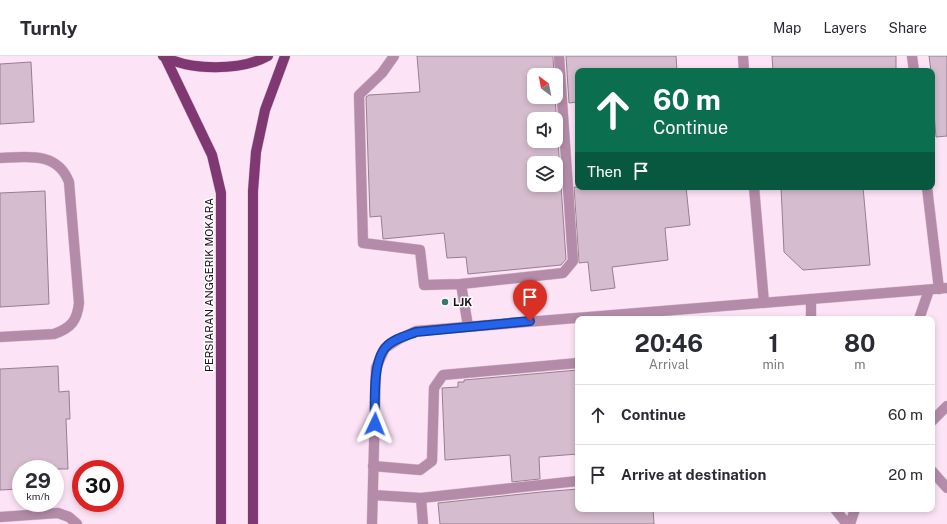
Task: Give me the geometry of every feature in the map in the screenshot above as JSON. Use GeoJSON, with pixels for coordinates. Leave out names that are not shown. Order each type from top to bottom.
{"type":"FeatureCollection","features":[{"type":"Feature","properties":{"kind":"main road"},"geometry":{"type":"LineString","coordinates":[[164,57],[196,66],[229,67],[261,60],[268,56]]}},
{"type":"Feature","properties":{"kind":"main road"},"geometry":{"type":"LineString","coordinates":[[253,524],[253,191],[256,152],[265,110],[285,56]]}},
{"type":"Feature","properties":{"kind":"main road","name":"PERSIARAN ANGGERIK MOKARA"},"geometry":{"type":"LineString","coordinates":[[164,57],[212,155],[221,193],[221,524]]}},
{"type":"Feature","properties":{"kind":"street"},"geometry":{"type":"LineString","coordinates":[[394,56],[382,74],[358,95],[363,243],[420,250],[424,285],[461,284],[563,273],[573,261],[559,56]]}},
{"type":"Feature","properties":{"kind":"street"},"geometry":{"type":"LineString","coordinates":[[743,56],[744,68]]}},
{"type":"Feature","properties":{"kind":"street"},"geometry":{"type":"LineString","coordinates":[[912,56],[914,68]]}},
{"type":"Feature","properties":{"kind":"street"},"geometry":{"type":"LineString","coordinates":[[0,158],[42,157],[52,161],[64,172],[69,182],[78,303],[77,316],[71,325],[54,334],[0,337]]}},
{"type":"Feature","properties":{"kind":"street"},"geometry":{"type":"LineString","coordinates":[[754,190],[764,303]]}},
{"type":"Feature","properties":{"kind":"street"},"geometry":{"type":"LineString","coordinates":[[597,316],[943,289],[927,190]]}},
{"type":"Feature","properties":{"kind":"street"},"geometry":{"type":"LineString","coordinates":[[461,284],[468,326]]}},
{"type":"Feature","properties":{"kind":"street"},"geometry":{"type":"LineString","coordinates":[[920,316],[928,290]]}},
{"type":"Feature","properties":{"kind":"street"},"geometry":{"type":"LineString","coordinates":[[811,299],[811,316]]}},
{"type":"Feature","properties":{"kind":"street"},"geometry":{"type":"LineString","coordinates":[[372,524],[376,368],[385,348],[399,339],[416,332],[468,326],[575,318]]}},
{"type":"Feature","properties":{"kind":"street"},"geometry":{"type":"LineString","coordinates":[[373,466],[420,470],[432,461],[434,388],[443,375],[575,363]]}},
{"type":"Feature","properties":{"kind":"street"},"geometry":{"type":"LineString","coordinates":[[935,418],[947,406]]}},
{"type":"Feature","properties":{"kind":"street"},"geometry":{"type":"LineString","coordinates":[[935,474],[947,488]]}},
{"type":"Feature","properties":{"kind":"street"},"geometry":{"type":"LineString","coordinates":[[372,496],[421,498],[575,480]]}},
{"type":"Feature","properties":{"kind":"street"},"geometry":{"type":"LineString","coordinates":[[421,498],[423,524]]}},
{"type":"Feature","properties":{"kind":"street"},"geometry":{"type":"LineString","coordinates":[[837,512],[847,524]]}},
{"type":"Feature","properties":{"kind":"street"},"geometry":{"type":"LineString","coordinates":[[850,524],[854,512]]}},
{"type":"Feature","properties":{"kind":"street"},"geometry":{"type":"LineString","coordinates":[[0,517],[58,513],[69,517],[77,524]]}},
{"type":"Feature","properties":{"kind":"building"},"geometry":{"type":"Polygon","coordinates":[[[417,56],[553,56],[554,68],[527,68],[527,104],[555,104],[556,112],[527,112],[527,148],[558,148],[559,156],[527,156],[527,192],[561,192],[566,259],[561,265],[468,274],[466,257],[447,258],[444,233],[383,239],[381,216],[370,217],[366,97],[369,95],[420,92],[417,56]]]}},
{"type":"Feature","properties":{"kind":"building"},"geometry":{"type":"Polygon","coordinates":[[[566,56],[676,56],[677,68],[575,68],[575,102],[569,103],[566,56]]]}},
{"type":"Feature","properties":{"kind":"building"},"geometry":{"type":"Polygon","coordinates":[[[772,56],[896,56],[896,68],[773,68],[772,56]]]}},
{"type":"Feature","properties":{"kind":"building"},"geometry":{"type":"Polygon","coordinates":[[[929,56],[947,56],[947,136],[936,137],[935,68],[931,68],[929,56]]]}},
{"type":"Feature","properties":{"kind":"building"},"geometry":{"type":"Polygon","coordinates":[[[31,62],[34,122],[0,124],[0,64],[31,62]]]}},
{"type":"Feature","properties":{"kind":"building"},"geometry":{"type":"Polygon","coordinates":[[[574,187],[575,190],[686,190],[690,225],[665,228],[668,260],[612,267],[615,288],[591,291],[588,262],[579,263],[574,187]]]}},
{"type":"Feature","properties":{"kind":"building"},"geometry":{"type":"Polygon","coordinates":[[[781,190],[863,190],[870,265],[803,270],[784,252],[781,190]]]}},
{"type":"Feature","properties":{"kind":"building"},"geometry":{"type":"Polygon","coordinates":[[[45,191],[49,304],[0,307],[0,193],[45,191]]]}},
{"type":"Feature","properties":{"kind":"building"},"geometry":{"type":"Polygon","coordinates":[[[58,366],[59,392],[69,391],[70,419],[66,419],[68,469],[64,469],[64,460],[12,460],[12,489],[0,490],[0,369],[58,366]]]}},
{"type":"Feature","properties":{"kind":"building"},"geometry":{"type":"Polygon","coordinates":[[[575,370],[575,454],[539,457],[540,479],[512,482],[510,455],[445,460],[442,388],[458,387],[458,382],[464,382],[464,380],[575,370]]]}},
{"type":"Feature","properties":{"kind":"building"},"geometry":{"type":"Polygon","coordinates":[[[575,489],[575,512],[653,512],[654,524],[440,524],[438,503],[575,489]]]}},
{"type":"Feature","properties":{"kind":"place","name":"LJK"},"geometry":{"type":"Point","coordinates":[445,302]}},
{"type":"Feature","properties":{"kind":"route"},"geometry":{"type":"LineString","coordinates":[[375,424],[376,368],[385,348],[399,339],[416,332],[530,321]]}}]}
